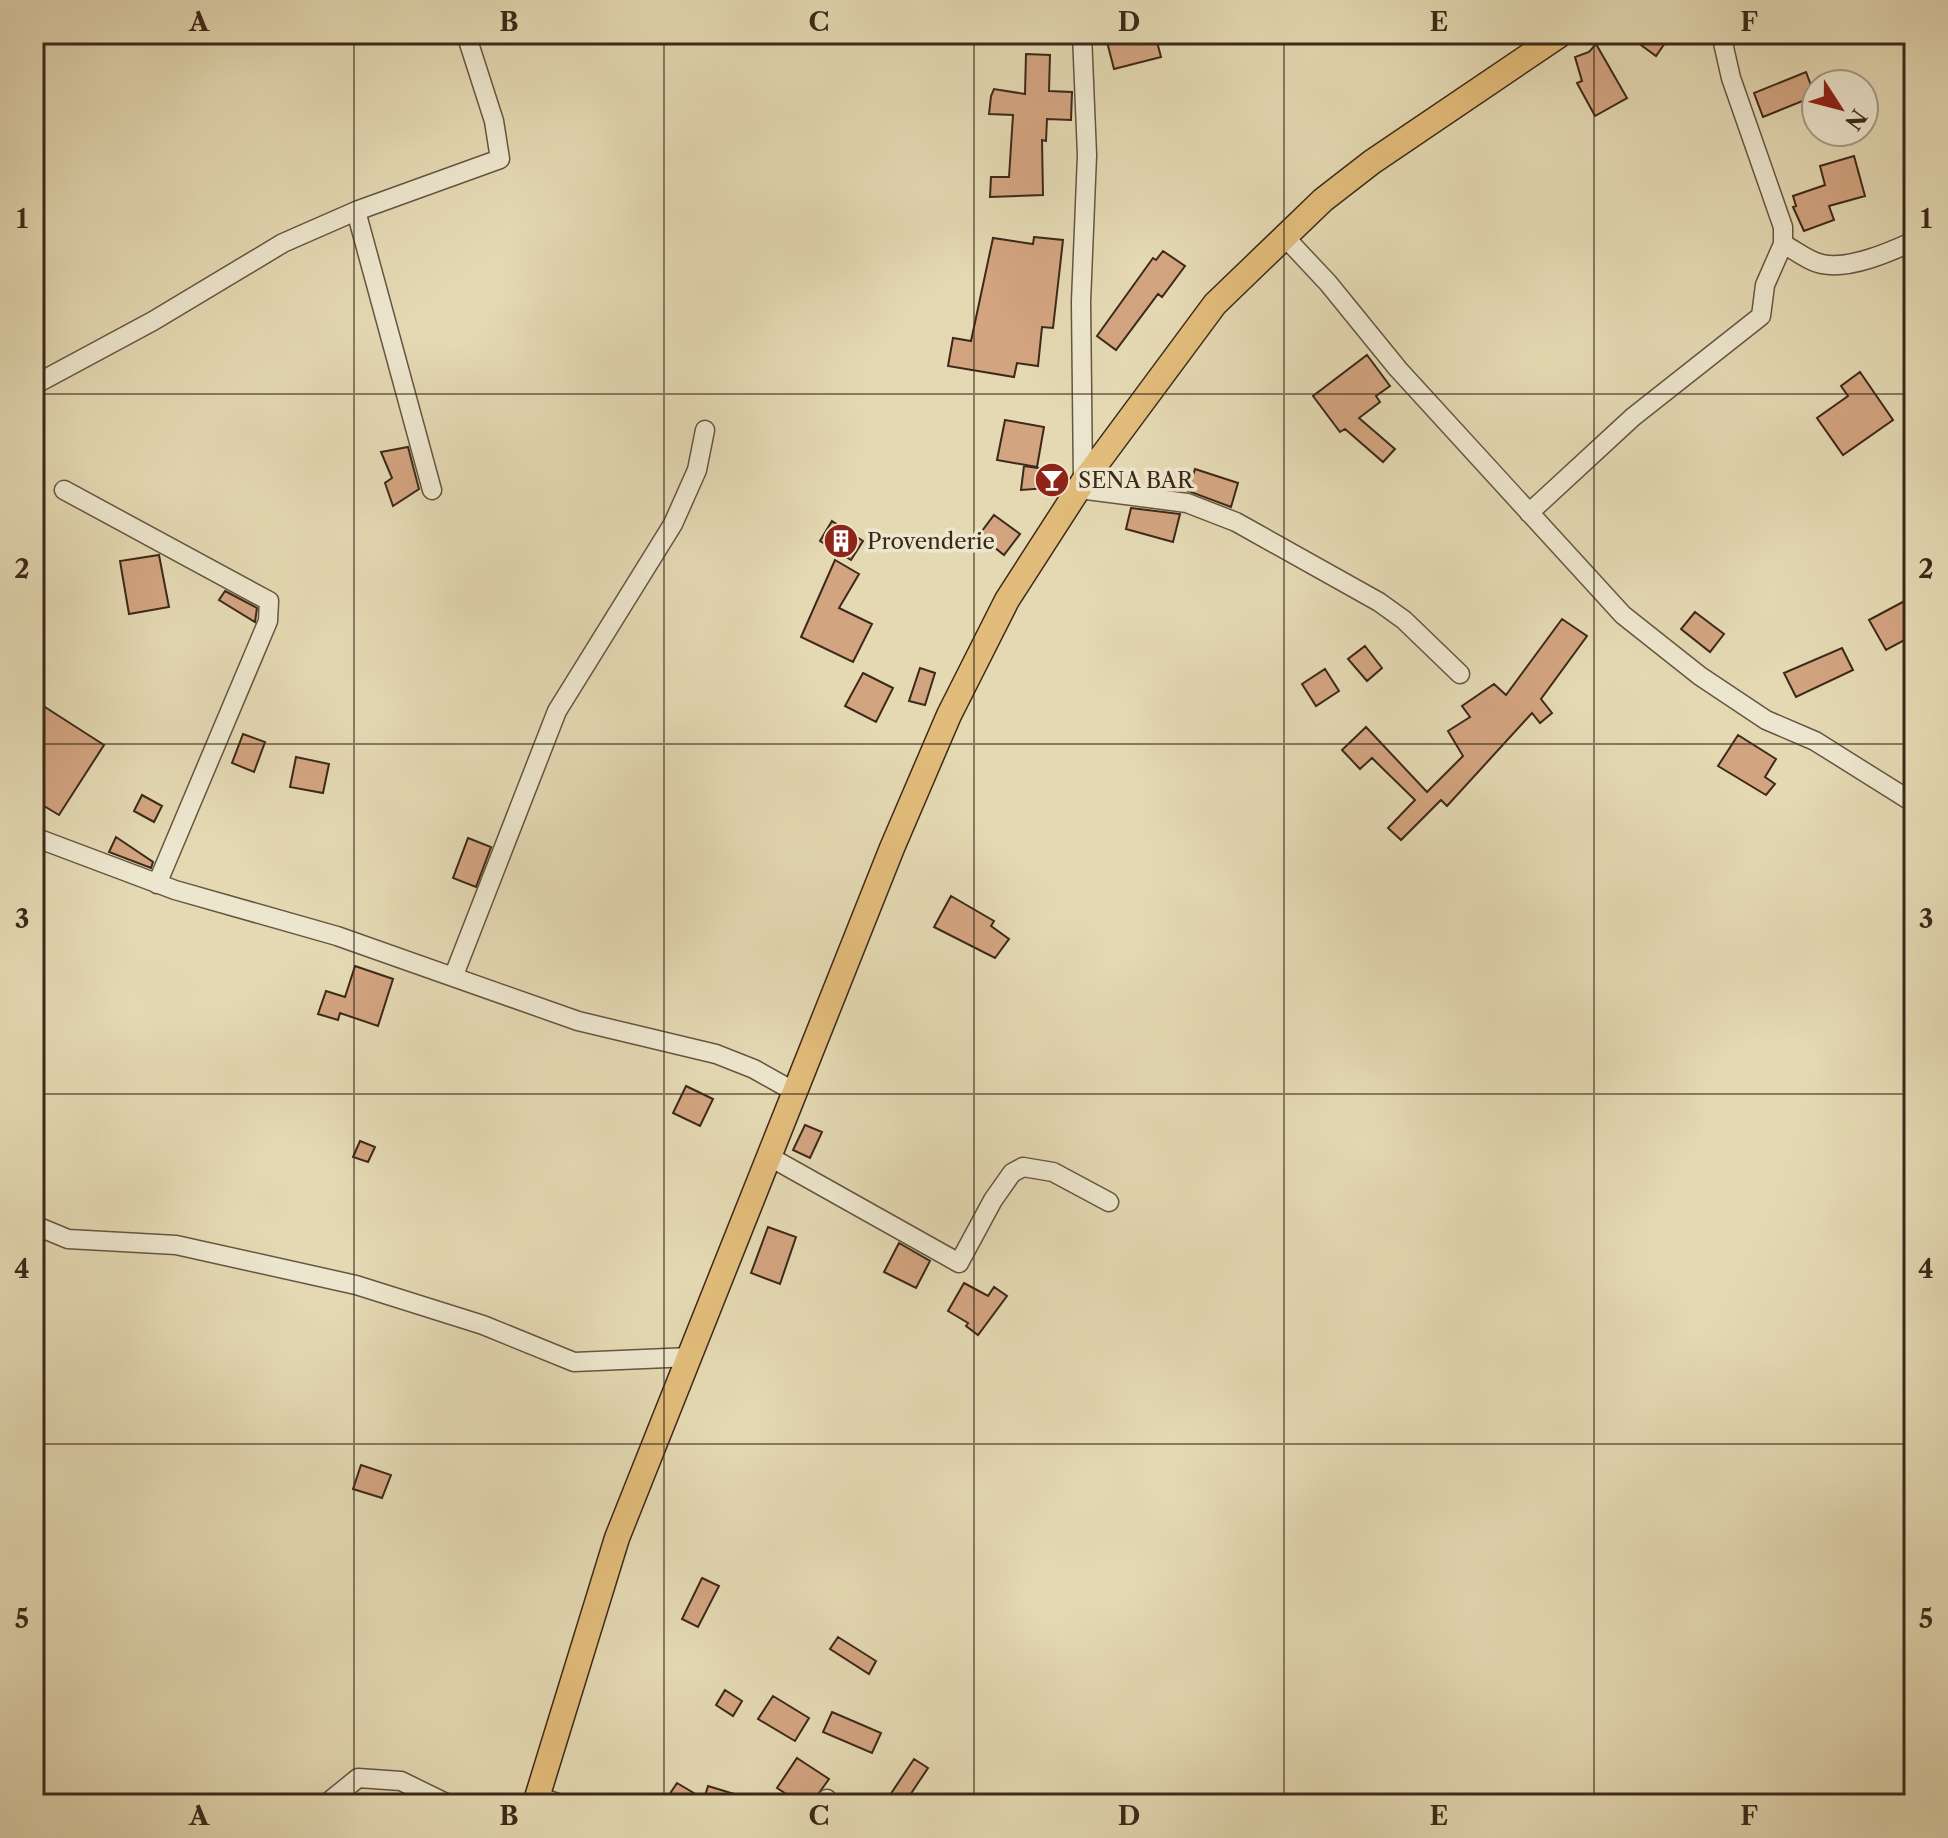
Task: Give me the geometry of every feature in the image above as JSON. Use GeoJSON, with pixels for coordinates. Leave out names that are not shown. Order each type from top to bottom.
{"type":"FeatureCollection","features":[{"type":"Feature","properties":{"kind":"main road"},"geometry":{"type":"LineString","coordinates":[[535,1800],[617,1538],[949,715],[1007,600],[1081,486],[1215,304],[1283,235],[1372,162],[1561,34]]}},
{"type":"Feature","properties":{"kind":"street"},"geometry":{"type":"LineString","coordinates":[[34,385],[153,321],[283,243],[356,211],[500,159],[494,121],[466,34]]}},
{"type":"Feature","properties":{"kind":"street"},"geometry":{"type":"LineString","coordinates":[[1082,34],[1087,155],[1081,302],[1081,486],[1187,503],[1236,522],[1379,602],[1404,620],[1460,674]]}},
{"type":"Feature","properties":{"kind":"street"},"geometry":{"type":"LineString","coordinates":[[1529,513],[1633,417],[1761,316],[1765,285],[1783,244],[1783,227],[1731,78],[1721,34]]}},
{"type":"Feature","properties":{"kind":"street"},"geometry":{"type":"LineString","coordinates":[[356,211],[432,490]]}},
{"type":"Feature","properties":{"kind":"street"},"geometry":{"type":"LineString","coordinates":[[1283,235],[1623,615],[1700,676],[1766,720],[1815,741],[1914,803]]}},
{"type":"Feature","properties":{"kind":"street"},"geometry":{"type":"LineString","coordinates":[[1783,244],[1819,264],[1834,266],[1914,241]]}},
{"type":"Feature","properties":{"kind":"street"},"geometry":{"type":"LineString","coordinates":[[454,975],[557,711],[673,524],[697,470],[705,430]]}},
{"type":"Feature","properties":{"kind":"street"},"geometry":{"type":"LineString","coordinates":[[64,490],[269,601],[268,621],[157,884]]}},
{"type":"Feature","properties":{"kind":"street"},"geometry":{"type":"LineString","coordinates":[[34,837],[157,884],[337,936],[578,1021],[716,1054],[754,1069],[795,1092]]}},
{"type":"Feature","properties":{"kind":"street"},"geometry":{"type":"LineString","coordinates":[[770,1157],[959,1263],[993,1200],[1012,1173],[1023,1167],[1053,1172],[1109,1202]]}},
{"type":"Feature","properties":{"kind":"street"},"geometry":{"type":"LineString","coordinates":[[34,1225],[68,1239],[176,1245],[356,1285],[483,1325],[574,1362],[691,1357]]}},
{"type":"Feature","properties":{"kind":"street"},"geometry":{"type":"LineString","coordinates":[[326,1804],[358,1778],[401,1781],[448,1804]]}},
{"type":"Feature","properties":{"kind":"street"},"geometry":{"type":"LineString","coordinates":[[535,1800],[561,1804]]}},
{"type":"Feature","properties":{"kind":"building"},"geometry":{"type":"Polygon","coordinates":[[[1105,34],[1155,34],[1161,57],[1114,69],[1105,34]]]}},
{"type":"Feature","properties":{"kind":"building"},"geometry":{"type":"Polygon","coordinates":[[[1626,34],[1652,34],[1665,43],[1656,56],[1626,34]]]}},
{"type":"Feature","properties":{"kind":"building"},"geometry":{"type":"Polygon","coordinates":[[[1596,44],[1627,98],[1595,116],[1577,83],[1582,81],[1575,57],[1589,52],[1596,44]]]}},
{"type":"Feature","properties":{"kind":"building"},"geometry":{"type":"Polygon","coordinates":[[[1026,54],[1050,55],[1049,91],[1072,92],[1071,120],[1047,119],[1046,141],[1042,140],[1043,195],[990,197],[991,177],[1009,177],[1013,115],[989,114],[991,96],[994,89],[1025,94],[1026,54]]]}},
{"type":"Feature","properties":{"kind":"building"},"geometry":{"type":"Polygon","coordinates":[[[1800,74],[1800,102],[1763,117],[1754,93],[1800,74]]]}},
{"type":"Feature","properties":{"kind":"building"},"geometry":{"type":"Polygon","coordinates":[[[1854,156],[1865,196],[1829,206],[1834,220],[1804,231],[1793,207],[1796,206],[1793,196],[1825,185],[1820,166],[1854,156]]]}},
{"type":"Feature","properties":{"kind":"building"},"geometry":{"type":"Polygon","coordinates":[[[1034,237],[1063,240],[1053,328],[1042,327],[1038,366],[1017,363],[1014,377],[948,366],[953,338],[971,341],[993,238],[1033,244],[1034,237]]]}},
{"type":"Feature","properties":{"kind":"building"},"geometry":{"type":"Polygon","coordinates":[[[1163,251],[1185,266],[1162,297],[1158,294],[1116,350],[1097,336],[1153,258],[1156,260],[1163,251]]]}},
{"type":"Feature","properties":{"kind":"building"},"geometry":{"type":"Polygon","coordinates":[[[1367,355],[1390,386],[1376,396],[1380,402],[1359,418],[1395,449],[1383,462],[1345,429],[1340,432],[1313,396],[1367,355]]]}},
{"type":"Feature","properties":{"kind":"building"},"geometry":{"type":"Polygon","coordinates":[[[1860,372],[1893,420],[1843,455],[1817,418],[1848,396],[1841,386],[1860,372]]]}},
{"type":"Feature","properties":{"kind":"building"},"geometry":{"type":"Polygon","coordinates":[[[1005,420],[1044,427],[1037,467],[997,460],[1005,420]]]}},
{"type":"Feature","properties":{"kind":"building"},"geometry":{"type":"Polygon","coordinates":[[[408,447],[419,489],[393,506],[385,483],[392,478],[381,452],[408,447]]]}},
{"type":"Feature","properties":{"kind":"building"},"geometry":{"type":"Polygon","coordinates":[[[1024,466],[1059,471],[1061,487],[1021,490],[1024,466]]]}},
{"type":"Feature","properties":{"kind":"building"},"geometry":{"type":"Polygon","coordinates":[[[1195,469],[1238,483],[1231,507],[1188,491],[1195,469]]]}},
{"type":"Feature","properties":{"kind":"building"},"geometry":{"type":"Polygon","coordinates":[[[1131,508],[1180,514],[1173,542],[1126,529],[1131,508]]]}},
{"type":"Feature","properties":{"kind":"building"},"geometry":{"type":"Polygon","coordinates":[[[994,515],[1020,534],[1004,555],[979,535],[994,515]]]}},
{"type":"Feature","properties":{"kind":"building","name":"Provenderie"},"geometry":{"type":"Polygon","coordinates":[[[832,521],[863,541],[851,560],[820,541],[832,521]]]}},
{"type":"Feature","properties":{"kind":"building"},"geometry":{"type":"Polygon","coordinates":[[[159,555],[169,607],[129,614],[120,561],[159,555]]]}},
{"type":"Feature","properties":{"kind":"building"},"geometry":{"type":"Polygon","coordinates":[[[835,560],[859,574],[839,608],[872,624],[853,662],[801,637],[835,560]]]}},
{"type":"Feature","properties":{"kind":"building"},"geometry":{"type":"Polygon","coordinates":[[[225,591],[257,608],[255,622],[219,600],[225,591]]]}},
{"type":"Feature","properties":{"kind":"building"},"geometry":{"type":"Polygon","coordinates":[[[1914,596],[1914,635],[1886,650],[1869,620],[1914,596]]]}},
{"type":"Feature","properties":{"kind":"building"},"geometry":{"type":"Polygon","coordinates":[[[1695,612],[1724,634],[1710,652],[1681,629],[1695,612]]]}},
{"type":"Feature","properties":{"kind":"building"},"geometry":{"type":"Polygon","coordinates":[[[1562,619],[1587,636],[1541,699],[1552,713],[1540,723],[1532,713],[1447,806],[1441,800],[1401,840],[1388,828],[1415,800],[1372,758],[1360,769],[1342,750],[1366,727],[1427,792],[1463,756],[1448,731],[1470,717],[1462,706],[1494,684],[1506,695],[1562,619]]]}},
{"type":"Feature","properties":{"kind":"building"},"geometry":{"type":"Polygon","coordinates":[[[1365,646],[1382,668],[1367,681],[1348,659],[1365,646]]]}},
{"type":"Feature","properties":{"kind":"building"},"geometry":{"type":"Polygon","coordinates":[[[1842,648],[1853,670],[1796,697],[1784,673],[1842,648]]]}},
{"type":"Feature","properties":{"kind":"building"},"geometry":{"type":"Polygon","coordinates":[[[920,668],[935,673],[925,705],[909,701],[920,668]]]}},
{"type":"Feature","properties":{"kind":"building"},"geometry":{"type":"Polygon","coordinates":[[[1325,669],[1339,691],[1316,706],[1302,684],[1325,669]]]}},
{"type":"Feature","properties":{"kind":"building"},"geometry":{"type":"Polygon","coordinates":[[[863,673],[893,688],[876,722],[845,706],[863,673]]]}},
{"type":"Feature","properties":{"kind":"building"},"geometry":{"type":"Polygon","coordinates":[[[34,700],[104,745],[59,815],[34,800],[34,700]]]}},
{"type":"Feature","properties":{"kind":"building"},"geometry":{"type":"Polygon","coordinates":[[[243,734],[265,742],[254,772],[232,763],[243,734]]]}},
{"type":"Feature","properties":{"kind":"building"},"geometry":{"type":"Polygon","coordinates":[[[1738,735],[1776,759],[1765,777],[1775,784],[1766,795],[1718,766],[1738,735]]]}},
{"type":"Feature","properties":{"kind":"building"},"geometry":{"type":"Polygon","coordinates":[[[296,757],[329,764],[323,793],[290,787],[296,757]]]}},
{"type":"Feature","properties":{"kind":"building"},"geometry":{"type":"Polygon","coordinates":[[[142,795],[162,806],[154,822],[134,811],[142,795]]]}},
{"type":"Feature","properties":{"kind":"building"},"geometry":{"type":"Polygon","coordinates":[[[116,837],[153,862],[151,868],[109,852],[116,837]]]}},
{"type":"Feature","properties":{"kind":"building"},"geometry":{"type":"Polygon","coordinates":[[[468,838],[491,847],[476,887],[453,878],[468,838]]]}},
{"type":"Feature","properties":{"kind":"building"},"geometry":{"type":"Polygon","coordinates":[[[951,896],[994,921],[991,926],[1009,939],[995,958],[934,927],[951,896]]]}},
{"type":"Feature","properties":{"kind":"building"},"geometry":{"type":"Polygon","coordinates":[[[355,966],[393,979],[378,1026],[340,1013],[338,1020],[318,1014],[326,991],[345,997],[355,966]]]}},
{"type":"Feature","properties":{"kind":"building"},"geometry":{"type":"Polygon","coordinates":[[[686,1086],[713,1099],[700,1126],[673,1113],[686,1086]]]}},
{"type":"Feature","properties":{"kind":"building"},"geometry":{"type":"Polygon","coordinates":[[[805,1125],[822,1132],[810,1158],[793,1150],[805,1125]]]}},
{"type":"Feature","properties":{"kind":"building"},"geometry":{"type":"Polygon","coordinates":[[[360,1141],[375,1147],[368,1162],[353,1157],[360,1141]]]}},
{"type":"Feature","properties":{"kind":"building"},"geometry":{"type":"Polygon","coordinates":[[[768,1227],[796,1237],[780,1284],[751,1273],[768,1227]]]}},
{"type":"Feature","properties":{"kind":"building"},"geometry":{"type":"Polygon","coordinates":[[[899,1243],[930,1261],[916,1288],[884,1272],[899,1243]]]}},
{"type":"Feature","properties":{"kind":"building"},"geometry":{"type":"Polygon","coordinates":[[[964,1283],[988,1296],[994,1287],[1007,1296],[978,1335],[966,1326],[968,1323],[948,1311],[964,1283]]]}},
{"type":"Feature","properties":{"kind":"building"},"geometry":{"type":"Polygon","coordinates":[[[361,1465],[391,1475],[382,1498],[353,1489],[361,1465]]]}},
{"type":"Feature","properties":{"kind":"building"},"geometry":{"type":"Polygon","coordinates":[[[702,1578],[719,1586],[698,1627],[682,1619],[702,1578]]]}},
{"type":"Feature","properties":{"kind":"building"},"geometry":{"type":"Polygon","coordinates":[[[838,1637],[876,1661],[869,1674],[830,1649],[838,1637]]]}},
{"type":"Feature","properties":{"kind":"building"},"geometry":{"type":"Polygon","coordinates":[[[725,1690],[742,1701],[733,1716],[716,1705],[725,1690]]]}},
{"type":"Feature","properties":{"kind":"building"},"geometry":{"type":"Polygon","coordinates":[[[773,1696],[809,1718],[795,1741],[758,1719],[773,1696]]]}},
{"type":"Feature","properties":{"kind":"building"},"geometry":{"type":"Polygon","coordinates":[[[832,1712],[881,1733],[872,1753],[823,1732],[832,1712]]]}},
{"type":"Feature","properties":{"kind":"building"},"geometry":{"type":"Polygon","coordinates":[[[797,1758],[829,1779],[811,1804],[802,1804],[777,1788],[797,1758]]]}},
{"type":"Feature","properties":{"kind":"building"},"geometry":{"type":"Polygon","coordinates":[[[914,1759],[928,1768],[904,1804],[884,1804],[914,1759]]]}},
{"type":"Feature","properties":{"kind":"building"},"geometry":{"type":"Polygon","coordinates":[[[677,1783],[704,1799],[708,1786],[754,1800],[754,1804],[663,1804],[677,1783]]]}},
{"type":"Feature","properties":{"kind":"place","name":"SENA BAR"},"geometry":{"type":"Point","coordinates":[1052,480]}},
{"type":"Feature","properties":{"kind":"place","name":"Provenderie"},"geometry":{"type":"Point","coordinates":[841,541]}}]}
